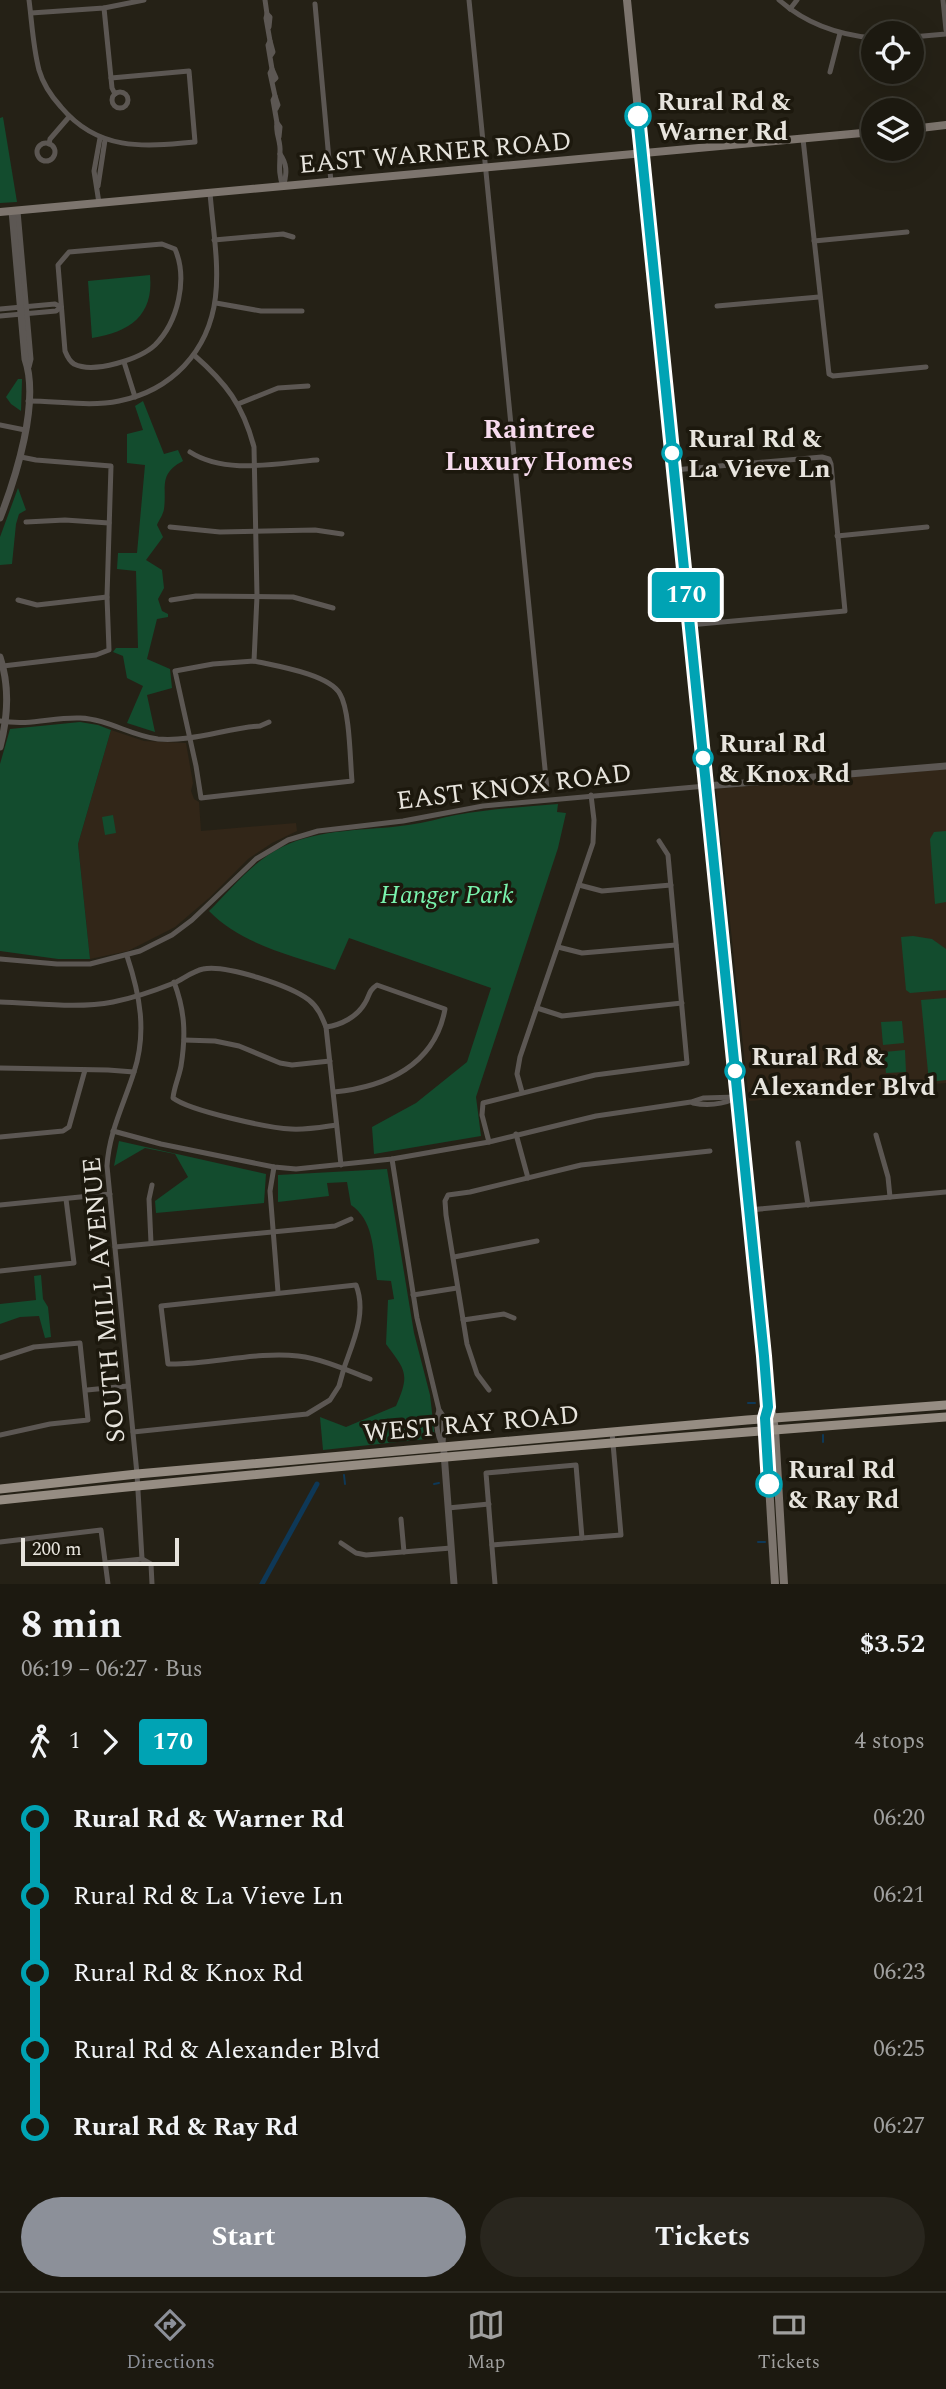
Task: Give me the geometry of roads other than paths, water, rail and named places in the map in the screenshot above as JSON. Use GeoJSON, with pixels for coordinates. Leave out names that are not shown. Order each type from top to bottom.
{"type":"FeatureCollection","features":[{"type":"Feature","properties":{"kind":"main road"},"geometry":{"type":"LineString","coordinates":[[627,0],[784,1584]]}},
{"type":"Feature","properties":{"kind":"main road"},"geometry":{"type":"LineString","coordinates":[[924,128],[946,125]]}},
{"type":"Feature","properties":{"kind":"main road","name":"EAST WARNER ROAD"},"geometry":{"type":"LineString","coordinates":[[0,212],[861,133]]}},
{"type":"Feature","properties":{"kind":"main road","name":"WEST RAY ROAD"},"geometry":{"type":"LineString","coordinates":[[0,1489],[137,1480],[444,1453],[614,1444],[946,1405]]}},
{"type":"Feature","properties":{"kind":"main road"},"geometry":{"type":"LineString","coordinates":[[928,1407],[928,1418]]}},
{"type":"Feature","properties":{"kind":"main road","name":"WEST RAY ROAD"},"geometry":{"type":"LineString","coordinates":[[444,1453],[612,1432],[946,1417]]}},
{"type":"Feature","properties":{"kind":"main road"},"geometry":{"type":"LineString","coordinates":[[770,1424],[775,1584]]}},
{"type":"Feature","properties":{"kind":"main road","name":"WEST RAY ROAD"},"geometry":{"type":"LineString","coordinates":[[0,1500],[137,1480]]}},
{"type":"Feature","properties":{"kind":"street"},"geometry":{"type":"LineString","coordinates":[[29,0],[40,73],[51,96],[69,117],[102,139],[130,145],[195,142],[189,71],[111,78]]}},
{"type":"Feature","properties":{"kind":"street"},"geometry":{"type":"LineString","coordinates":[[31,13],[104,8],[144,0]]}},
{"type":"Feature","properties":{"kind":"street"},"geometry":{"type":"LineString","coordinates":[[266,0],[280,127],[278,165],[283,187]]}},
{"type":"Feature","properties":{"kind":"street"},"geometry":{"type":"LineString","coordinates":[[468,0],[547,789]]}},
{"type":"Feature","properties":{"kind":"street"},"geometry":{"type":"LineString","coordinates":[[779,0],[812,22],[840,33],[861,36]]}},
{"type":"Feature","properties":{"kind":"street"},"geometry":{"type":"LineString","coordinates":[[790,9],[797,0]]}},
{"type":"Feature","properties":{"kind":"street"},"geometry":{"type":"LineString","coordinates":[[924,35],[946,32],[943,0]]}},
{"type":"Feature","properties":{"kind":"street"},"geometry":{"type":"LineString","coordinates":[[315,4],[331,182]]}},
{"type":"Feature","properties":{"kind":"street"},"geometry":{"type":"LineString","coordinates":[[104,8],[115,94]]}},
{"type":"Feature","properties":{"kind":"street"},"geometry":{"type":"LineString","coordinates":[[831,72],[840,33]]}},
{"type":"Feature","properties":{"kind":"street"},"geometry":{"type":"LineString","coordinates":[[49,144],[50,139],[69,117]]}},
{"type":"Feature","properties":{"kind":"street"},"geometry":{"type":"LineString","coordinates":[[99,203],[98,186],[94,181],[102,139]]}},
{"type":"Feature","properties":{"kind":"street"},"geometry":{"type":"LineString","coordinates":[[803,139],[829,374],[833,376],[926,367]]}},
{"type":"Feature","properties":{"kind":"street"},"geometry":{"type":"LineString","coordinates":[[28,401],[100,404],[135,397],[169,381],[194,355],[204,342],[216,303],[218,278],[210,193]]}},
{"type":"Feature","properties":{"kind":"street"},"geometry":{"type":"LineString","coordinates":[[0,518],[20,457],[28,401],[28,367],[25,359],[14,211]]}},
{"type":"Feature","properties":{"kind":"street"},"geometry":{"type":"LineString","coordinates":[[814,241],[907,232]]}},
{"type":"Feature","properties":{"kind":"street"},"geometry":{"type":"LineString","coordinates":[[214,240],[283,234],[293,237]]}},
{"type":"Feature","properties":{"kind":"street"},"geometry":{"type":"LineString","coordinates":[[162,244],[175,249],[179,266],[179,294],[170,324],[144,354],[124,362],[93,366],[74,364],[65,351],[61,307],[58,265],[69,252],[162,244]]}},
{"type":"Feature","properties":{"kind":"street"},"geometry":{"type":"LineString","coordinates":[[716,306],[819,297]]}},
{"type":"Feature","properties":{"kind":"street"},"geometry":{"type":"LineString","coordinates":[[216,303],[261,311],[302,311]]}},
{"type":"Feature","properties":{"kind":"street"},"geometry":{"type":"LineString","coordinates":[[0,309],[56,311],[61,307]]}},
{"type":"Feature","properties":{"kind":"street"},"geometry":{"type":"LineString","coordinates":[[0,316],[23,310]]}},
{"type":"Feature","properties":{"kind":"street"},"geometry":{"type":"LineString","coordinates":[[194,355],[221,379],[238,404],[248,424],[254,447],[257,531],[254,661]]}},
{"type":"Feature","properties":{"kind":"street"},"geometry":{"type":"LineString","coordinates":[[124,362],[135,397]]}},
{"type":"Feature","properties":{"kind":"street"},"geometry":{"type":"LineString","coordinates":[[238,404],[278,388],[290,385],[308,386]]}},
{"type":"Feature","properties":{"kind":"street"},"geometry":{"type":"LineString","coordinates":[[0,425],[25,430]]}},
{"type":"Feature","properties":{"kind":"street"},"geometry":{"type":"LineString","coordinates":[[190,452],[203,460],[228,464],[256,465],[317,460]]}},
{"type":"Feature","properties":{"kind":"street"},"geometry":{"type":"LineString","coordinates":[[3,666],[96,655],[108,650],[111,466],[20,457]]}},
{"type":"Feature","properties":{"kind":"street"},"geometry":{"type":"LineString","coordinates":[[674,470],[822,457],[829,459],[845,611],[689,625]]}},
{"type":"Feature","properties":{"kind":"street"},"geometry":{"type":"LineString","coordinates":[[26,522],[65,520],[109,523]]}},
{"type":"Feature","properties":{"kind":"street"},"geometry":{"type":"LineString","coordinates":[[170,527],[220,532],[315,530],[342,534]]}},
{"type":"Feature","properties":{"kind":"street"},"geometry":{"type":"LineString","coordinates":[[837,536],[927,527]]}},
{"type":"Feature","properties":{"kind":"street"},"geometry":{"type":"LineString","coordinates":[[171,600],[196,596],[293,597],[333,608]]}},
{"type":"Feature","properties":{"kind":"street"},"geometry":{"type":"LineString","coordinates":[[18,600],[37,605],[107,597]]}},
{"type":"Feature","properties":{"kind":"street"},"geometry":{"type":"LineString","coordinates":[[0,657],[6,688],[0,747]]}},
{"type":"Feature","properties":{"kind":"street"},"geometry":{"type":"LineString","coordinates":[[254,661],[294,670],[334,686],[344,704],[352,781],[201,798],[175,671],[213,664],[254,661]]}},
{"type":"Feature","properties":{"kind":"street"},"geometry":{"type":"LineString","coordinates":[[3,722],[30,724],[82,718],[169,740],[260,726],[270,722]]}},
{"type":"Feature","properties":{"kind":"street","name":"EAST KNOX ROAD"},"geometry":{"type":"LineString","coordinates":[[0,958],[70,965],[90,964],[127,956],[180,930],[256,859],[279,844],[327,829],[414,820],[468,808],[591,795],[946,766]]}},
{"type":"Feature","properties":{"kind":"street"},"geometry":{"type":"LineString","coordinates":[[522,1092],[517,1074],[520,1057],[593,843],[591,795]]}},
{"type":"Feature","properties":{"kind":"street"},"geometry":{"type":"LineString","coordinates":[[489,1142],[482,1115],[483,1102],[595,1075],[687,1063],[667,855],[659,841]]}},
{"type":"Feature","properties":{"kind":"street"},"geometry":{"type":"LineString","coordinates":[[579,885],[602,891],[670,884]]}},
{"type":"Feature","properties":{"kind":"street"},"geometry":{"type":"LineString","coordinates":[[558,947],[582,953],[676,945]]}},
{"type":"Feature","properties":{"kind":"street","name":"SOUTH MILL AVENUE"},"geometry":{"type":"LineString","coordinates":[[127,956],[139,996],[142,1033],[134,1072],[113,1131],[107,1166],[133,1432],[142,1559],[151,1564],[152,1584]]}},
{"type":"Feature","properties":{"kind":"street"},"geometry":{"type":"LineString","coordinates":[[0,1002],[99,1004],[139,996],[200,970],[228,969],[296,992],[311,1001],[320,1012],[326,1027],[341,1165]]}},
{"type":"Feature","properties":{"kind":"street"},"geometry":{"type":"LineString","coordinates":[[174,982],[183,1007],[184,1040],[173,1098],[209,1113],[291,1129],[336,1125]]}},
{"type":"Feature","properties":{"kind":"street"},"geometry":{"type":"LineString","coordinates":[[326,1027],[343,1023],[356,1014],[365,1003],[370,990],[377,985],[445,1009],[442,1027],[432,1044],[415,1062],[381,1083],[356,1090],[334,1092]]}},
{"type":"Feature","properties":{"kind":"street"},"geometry":{"type":"LineString","coordinates":[[537,1008],[562,1016],[682,1003]]}},
{"type":"Feature","properties":{"kind":"street"},"geometry":{"type":"LineString","coordinates":[[184,1040],[215,1041],[239,1046],[280,1063],[292,1065],[330,1062]]}},
{"type":"Feature","properties":{"kind":"street"},"geometry":{"type":"LineString","coordinates":[[0,1068],[134,1072]]}},
{"type":"Feature","properties":{"kind":"street"},"geometry":{"type":"LineString","coordinates":[[0,1137],[63,1130],[69,1127],[85,1070]]}},
{"type":"Feature","properties":{"kind":"street"},"geometry":{"type":"LineString","coordinates":[[113,1131],[133,1138],[274,1167],[296,1169],[392,1159],[489,1142],[596,1116],[703,1098],[737,1097]]}},
{"type":"Feature","properties":{"kind":"street"},"geometry":{"type":"LineString","coordinates":[[516,1134],[527,1178]]}},
{"type":"Feature","properties":{"kind":"street"},"geometry":{"type":"LineString","coordinates":[[876,1135],[888,1177],[890,1197]]}},
{"type":"Feature","properties":{"kind":"street"},"geometry":{"type":"LineString","coordinates":[[798,1143],[808,1205]]}},
{"type":"Feature","properties":{"kind":"street"},"geometry":{"type":"LineString","coordinates":[[489,1390],[477,1374],[467,1344],[444,1200],[449,1195],[581,1165],[710,1151]]}},
{"type":"Feature","properties":{"kind":"street"},"geometry":{"type":"LineString","coordinates":[[392,1159],[413,1295],[439,1410],[437,1417],[444,1453],[454,1584]]}},
{"type":"Feature","properties":{"kind":"street"},"geometry":{"type":"LineString","coordinates":[[274,1167],[270,1191],[278,1292]]}},
{"type":"Feature","properties":{"kind":"street"},"geometry":{"type":"LineString","coordinates":[[151,1243],[149,1199],[152,1185]]}},
{"type":"Feature","properties":{"kind":"street"},"geometry":{"type":"LineString","coordinates":[[749,1210],[946,1192]]}},
{"type":"Feature","properties":{"kind":"street"},"geometry":{"type":"LineString","coordinates":[[0,1205],[110,1194]]}},
{"type":"Feature","properties":{"kind":"street"},"geometry":{"type":"LineString","coordinates":[[0,1271],[74,1263],[66,1199]]}},
{"type":"Feature","properties":{"kind":"street"},"geometry":{"type":"LineString","coordinates":[[115,1247],[335,1226],[351,1219]]}},
{"type":"Feature","properties":{"kind":"street"},"geometry":{"type":"LineString","coordinates":[[454,1257],[537,1241]]}},
{"type":"Feature","properties":{"kind":"street"},"geometry":{"type":"LineString","coordinates":[[133,1432],[307,1414],[330,1400],[339,1386],[344,1368],[359,1324],[360,1294],[356,1285],[160,1306],[167,1364],[295,1356],[315,1359],[344,1368],[370,1379]]}},
{"type":"Feature","properties":{"kind":"street"},"geometry":{"type":"LineString","coordinates":[[413,1295],[457,1288]]}},
{"type":"Feature","properties":{"kind":"street"},"geometry":{"type":"LineString","coordinates":[[463,1320],[504,1314],[514,1318]]}},
{"type":"Feature","properties":{"kind":"street"},"geometry":{"type":"LineString","coordinates":[[0,1359],[34,1347],[80,1343],[87,1390],[88,1420],[50,1424],[0,1436]]}},
{"type":"Feature","properties":{"kind":"street"},"geometry":{"type":"LineString","coordinates":[[87,1390],[128,1386]]}},
{"type":"Feature","properties":{"kind":"street"},"geometry":{"type":"LineString","coordinates":[[492,1545],[621,1535],[612,1432]]}},
{"type":"Feature","properties":{"kind":"street"},"geometry":{"type":"LineString","coordinates":[[495,1584],[486,1473],[576,1465],[582,1538]]}},
{"type":"Feature","properties":{"kind":"street"},"geometry":{"type":"LineString","coordinates":[[448,1508],[489,1504]]}},
{"type":"Feature","properties":{"kind":"street"},"geometry":{"type":"LineString","coordinates":[[401,1519],[404,1552]]}},
{"type":"Feature","properties":{"kind":"street"},"geometry":{"type":"LineString","coordinates":[[0,1542],[101,1531],[107,1584]]}},
{"type":"Feature","properties":{"kind":"street"},"geometry":{"type":"LineString","coordinates":[[341,1543],[356,1553],[366,1555],[451,1548]]}},
{"type":"Feature","properties":{"kind":"street"},"geometry":{"type":"LineString","coordinates":[[105,1563],[142,1559]]}},
{"type":"Feature","properties":{"kind":"waterway"},"geometry":{"type":"LineString","coordinates":[[748,1403],[755,1403]]}},
{"type":"Feature","properties":{"kind":"waterway"},"geometry":{"type":"LineString","coordinates":[[823,1435],[823,1442]]}},
{"type":"Feature","properties":{"kind":"waterway"},"geometry":{"type":"LineString","coordinates":[[344,1475],[345,1484]]}},
{"type":"Feature","properties":{"kind":"waterway"},"geometry":{"type":"LineString","coordinates":[[434,1484],[439,1483]]}},
{"type":"Feature","properties":{"kind":"waterway"},"geometry":{"type":"LineString","coordinates":[[262,1584],[317,1484]]}},
{"type":"Feature","properties":{"kind":"waterway"},"geometry":{"type":"LineString","coordinates":[[758,1542],[765,1542]]}},
{"type":"Feature","properties":{"kind":"place","name":"Rural Rd & Warner Rd"},"geometry":{"type":"Point","coordinates":[638,116]}},
{"type":"Feature","properties":{"kind":"place","name":"Rural Rd & La Vieve Ln"},"geometry":{"type":"Point","coordinates":[672,453]}},
{"type":"Feature","properties":{"kind":"place","name":"Rural Rd & Knox Rd"},"geometry":{"type":"Point","coordinates":[703,758]}},
{"type":"Feature","properties":{"kind":"place","name":"Rural Rd & Alexander Blvd"},"geometry":{"type":"Point","coordinates":[735,1071]}},
{"type":"Feature","properties":{"kind":"place","name":"Rural Rd & Ray Rd"},"geometry":{"type":"Point","coordinates":[769,1484]}},
{"type":"Feature","properties":{"kind":"district","name":"Raintree Luxury Homes"},"geometry":{"type":"Point","coordinates":[539,444]}},
{"type":"Feature","properties":{"kind":"park label","name":"Hanger Park"},"geometry":{"type":"Point","coordinates":[447,894]}}]}
